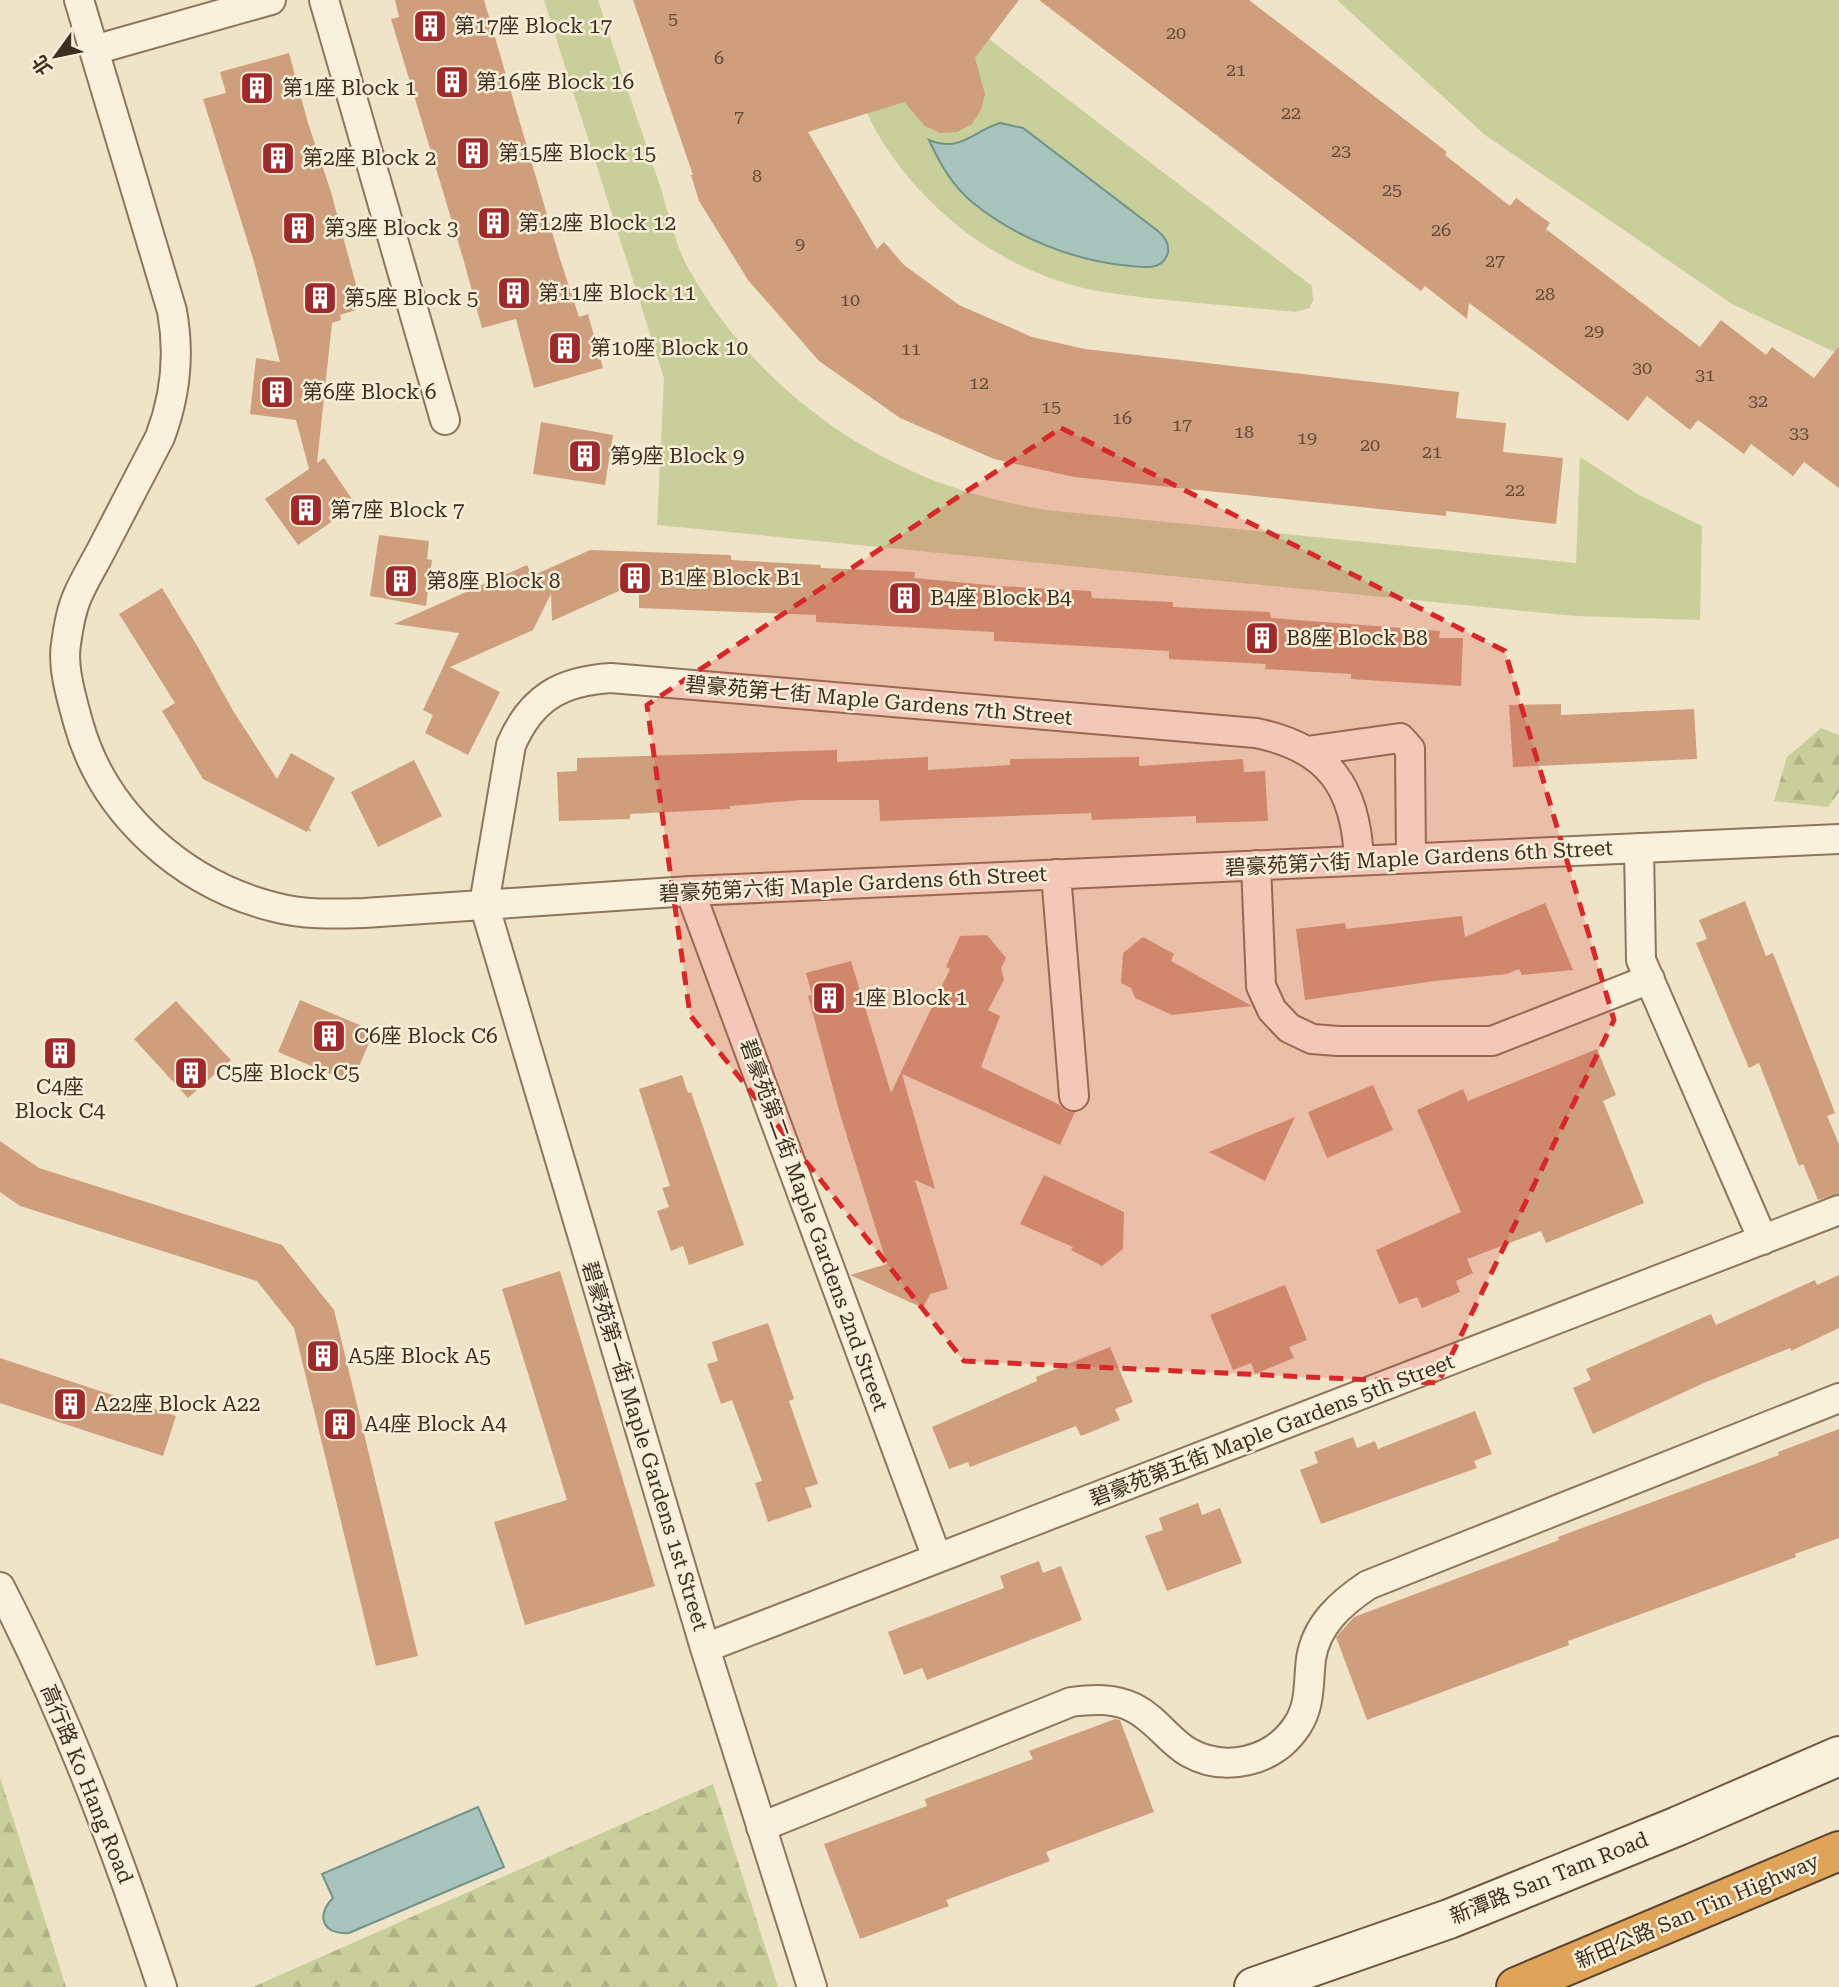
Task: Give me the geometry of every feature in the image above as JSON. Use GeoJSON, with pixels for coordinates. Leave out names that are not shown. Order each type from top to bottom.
{"type":"FeatureCollection","features":[{"type":"Feature","properties":{"kind":"highway","name":"新田公路 San Tin Highway"},"geometry":{"type":"LineString","coordinates":[[1517,1987],[1839,1851]]}},
{"type":"Feature","properties":{"kind":"street","name":"新潭路 San Tam Road"},"geometry":{"type":"LineString","coordinates":[[1254,1987],[1449,1919],[1678,1826],[1839,1756]]}},
{"type":"Feature","properties":{"kind":"lane","name":"碧豪苑第六街 Maple Gardens 6th Street"},"geometry":{"type":"LineString","coordinates":[[79,0],[172,311],[177,362],[172,400],[160,437],[76,599],[65,648],[70,692],[82,736],[100,777],[126,814],[157,846],[183,866],[232,894],[275,908],[319,914],[364,913],[690,891],[1839,839]]}},
{"type":"Feature","properties":{"kind":"lane"},"geometry":{"type":"LineString","coordinates":[[94,50],[271,0]]}},
{"type":"Feature","properties":{"kind":"lane"},"geometry":{"type":"LineString","coordinates":[[324,0],[445,420]]}},
{"type":"Feature","properties":{"kind":"lane","name":"碧豪苑第七街 Maple Gardens 7th Street"},"geometry":{"type":"LineString","coordinates":[[484,904],[511,745],[529,713],[543,699],[564,686],[588,679],[625,679],[1256,733],[1282,739],[1307,751],[1329,769],[1344,789],[1354,812],[1359,860]]}},
{"type":"Feature","properties":{"kind":"lane"},"geometry":{"type":"LineString","coordinates":[[1307,751],[1400,738],[1410,749],[1411,858]]}},
{"type":"Feature","properties":{"kind":"lane"},"geometry":{"type":"LineString","coordinates":[[1639,848],[1641,960],[1763,1240]]}},
{"type":"Feature","properties":{"kind":"lane"},"geometry":{"type":"LineString","coordinates":[[1256,865],[1261,986],[1272,1010],[1289,1028],[1312,1039],[1492,1041],[1650,979]]}},
{"type":"Feature","properties":{"kind":"lane"},"geometry":{"type":"LineString","coordinates":[[1056,874],[1074,1096]]}},
{"type":"Feature","properties":{"kind":"lane","name":"碧豪苑第二街 Maple Gardens 2nd Street"},"geometry":{"type":"LineString","coordinates":[[690,891],[937,1558]]}},
{"type":"Feature","properties":{"kind":"lane","name":"碧豪苑第一街 Maple Gardens 1st Street"},"geometry":{"type":"LineString","coordinates":[[484,904],[705,1648],[812,1987]]}},
{"type":"Feature","properties":{"kind":"lane","name":"碧豪苑第五街 Maple Gardens 5th Street"},"geometry":{"type":"LineString","coordinates":[[705,1648],[1839,1210]]}},
{"type":"Feature","properties":{"kind":"lane"},"geometry":{"type":"LineString","coordinates":[[761,1827],[1071,1703],[1090,1700],[1110,1700],[1132,1707],[1152,1718],[1187,1751],[1210,1761],[1236,1763],[1260,1758],[1282,1744],[1298,1726],[1308,1703],[1311,1657],[1317,1637],[1327,1619],[1345,1600],[1368,1585],[1839,1398]]}},
{"type":"Feature","properties":{"kind":"lane","name":"高行路 Ko Hang Road"},"geometry":{"type":"LineString","coordinates":[[0,1587],[44,1679],[130,1889],[162,1987]]}},
{"type":"Feature","properties":{"kind":"highlighted area"},"geometry":{"type":"Polygon","coordinates":[[[1061,428],[1505,651],[1614,1020],[1438,1383],[964,1361],[690,1015],[647,705],[1061,428]]]}},
{"type":"Feature","properties":{"kind":"green space"},"geometry":{"type":"Polygon","coordinates":[[[544,0],[598,0],[679,247],[707,299],[730,331],[784,387],[814,412],[879,455],[930,479],[962,490],[1046,510],[1576,563],[1580,457],[1639,495],[1702,526],[1700,620],[1575,616],[657,525],[664,378],[544,0]]]}},
{"type":"Feature","properties":{"kind":"green space"},"geometry":{"type":"Polygon","coordinates":[[[938,0],[1312,286],[1313,301],[1309,308],[1295,312],[1175,301],[1104,292],[1070,284],[1036,273],[1005,257],[947,217],[921,192],[899,165],[876,131],[858,93],[938,0]]]}},
{"type":"Feature","properties":{"kind":"green space"},"geometry":{"type":"Polygon","coordinates":[[[1337,0],[1839,0],[1839,354],[1732,304],[1485,135],[1337,0]]]}},
{"type":"Feature","properties":{"kind":"green space"},"geometry":{"type":"Polygon","coordinates":[[[1821,728],[1839,735],[1839,792],[1828,807],[1774,801],[1787,757],[1821,728]]]}},
{"type":"Feature","properties":{"kind":"green space"},"geometry":{"type":"Polygon","coordinates":[[[0,1777],[66,1987],[0,1987],[0,1777]]]}},
{"type":"Feature","properties":{"kind":"green space"},"geometry":{"type":"Polygon","coordinates":[[[713,1784],[778,1987],[253,1987],[713,1784]]]}},
{"type":"Feature","properties":{"kind":"water"},"geometry":{"type":"Polygon","coordinates":[[[1000,123],[1023,128],[1158,231],[1167,244],[1165,259],[1158,265],[1140,267],[1067,253],[1027,237],[972,202],[947,174],[929,140],[950,144],[1000,123]]]}},
{"type":"Feature","properties":{"kind":"water"},"geometry":{"type":"Polygon","coordinates":[[[478,1807],[504,1867],[349,1933],[333,1931],[324,1923],[324,1911],[333,1898],[322,1874],[478,1807]]]}},
{"type":"Feature","properties":{"kind":"building"},"geometry":{"type":"Polygon","coordinates":[[[395,0],[484,0],[560,259],[579,317],[588,314],[603,368],[534,388],[516,319],[482,328],[391,19],[399,17],[395,0]]]}},
{"type":"Feature","properties":{"kind":"building"},"geometry":{"type":"Polygon","coordinates":[[[633,0],[1019,0],[975,58],[985,94],[981,110],[972,124],[957,132],[941,133],[925,126],[904,102],[808,132],[877,249],[884,242],[904,265],[959,305],[1032,337],[1085,349],[1459,392],[1456,418],[1506,423],[1503,452],[1563,458],[1556,524],[1446,511],[1446,516],[1074,477],[994,459],[900,418],[819,361],[748,280],[699,201],[693,175],[633,0]]]}},
{"type":"Feature","properties":{"kind":"building"},"geometry":{"type":"Polygon","coordinates":[[[1039,0],[1249,0],[1447,152],[1445,155],[1510,206],[1516,198],[1550,223],[1546,229],[1700,347],[1721,320],[1766,355],[1772,347],[1814,378],[1839,346],[1839,488],[1804,462],[1793,476],[1751,444],[1744,454],[1698,420],[1690,430],[1647,396],[1628,421],[1469,303],[1467,319],[1425,286],[1421,291],[1039,0]]]}},
{"type":"Feature","properties":{"kind":"building"},"geometry":{"type":"Polygon","coordinates":[[[289,53],[358,292],[352,294],[356,310],[340,315],[341,320],[332,323],[317,463],[324,458],[356,505],[298,545],[265,499],[309,469],[296,420],[250,414],[256,358],[280,362],[254,262],[203,99],[226,93],[220,72],[289,53]]]}},
{"type":"Feature","properties":{"kind":"building","name":"第9座 Block 9"},"geometry":{"type":"Polygon","coordinates":[[[541,422],[613,435],[605,485],[533,474],[541,422]]]}},
{"type":"Feature","properties":{"kind":"building","name":"第8座 Block 8"},"geometry":{"type":"Polygon","coordinates":[[[379,535],[429,541],[427,559],[432,560],[426,606],[370,596],[379,535]]]}},
{"type":"Feature","properties":{"kind":"building"},"geometry":{"type":"Polygon","coordinates":[[[590,550],[731,555],[731,560],[821,565],[821,568],[915,572],[914,578],[1091,591],[1092,598],[1173,602],[1173,607],[1270,612],[1271,618],[1440,631],[1439,638],[1463,638],[1461,686],[1351,679],[1351,674],[1265,669],[1266,664],[1169,659],[1169,651],[994,641],[994,632],[816,622],[816,615],[639,608],[639,582],[552,621],[551,594],[533,630],[450,667],[500,692],[468,755],[425,733],[433,715],[423,710],[459,633],[394,624],[527,565],[532,576],[590,550]]]}},
{"type":"Feature","properties":{"kind":"building"},"geometry":{"type":"Polygon","coordinates":[[[162,588],[232,709],[277,779],[291,753],[335,778],[309,828],[312,832],[307,832],[203,779],[162,711],[175,703],[119,614],[162,588]]]}},
{"type":"Feature","properties":{"kind":"building"},"geometry":{"type":"Polygon","coordinates":[[[1561,704],[1561,715],[1694,709],[1697,759],[1513,767],[1509,705],[1561,704]]]}},
{"type":"Feature","properties":{"kind":"building"},"geometry":{"type":"Polygon","coordinates":[[[837,750],[837,762],[928,757],[928,770],[1010,765],[1010,759],[1139,757],[1139,766],[1243,759],[1244,772],[1265,771],[1268,821],[1196,823],[1196,816],[1092,820],[1091,813],[880,821],[879,800],[802,800],[730,806],[730,809],[630,814],[630,819],[559,821],[557,772],[577,771],[577,758],[837,750]]]}},
{"type":"Feature","properties":{"kind":"building"},"geometry":{"type":"Polygon","coordinates":[[[414,760],[442,816],[378,847],[351,792],[414,760]]]}},
{"type":"Feature","properties":{"kind":"building"},"geometry":{"type":"Polygon","coordinates":[[[1745,901],[1766,956],[1773,953],[1835,1113],[1827,1116],[1839,1144],[1839,1194],[1818,1200],[1803,1164],[1799,1166],[1759,1063],[1749,1068],[1696,943],[1707,939],[1699,920],[1745,901]]]}},
{"type":"Feature","properties":{"kind":"building"},"geometry":{"type":"Polygon","coordinates":[[[1545,903],[1573,970],[1522,975],[1519,969],[1507,974],[1434,981],[1305,1000],[1296,929],[1345,923],[1346,929],[1462,916],[1465,937],[1545,903]]]}},
{"type":"Feature","properties":{"kind":"building"},"geometry":{"type":"Polygon","coordinates":[[[987,935],[1006,958],[1001,968],[1004,980],[988,1010],[1000,1016],[981,1067],[1060,1105],[1066,1111],[1075,1112],[1060,1145],[902,1074],[935,1189],[915,1180],[948,1289],[930,1294],[923,1308],[850,1275],[887,1264],[840,1114],[808,996],[812,995],[806,973],[851,961],[891,1093],[950,969],[946,967],[960,936],[987,935]]]}},
{"type":"Feature","properties":{"kind":"building"},"geometry":{"type":"Polygon","coordinates":[[[1143,937],[1174,954],[1171,961],[1252,1006],[1172,1015],[1135,998],[1131,988],[1121,983],[1123,953],[1143,937]]]}},
{"type":"Feature","properties":{"kind":"building","name":"C6座 Block C6"},"geometry":{"type":"Polygon","coordinates":[[[300,1000],[374,1031],[352,1083],[278,1052],[300,1000]]]}},
{"type":"Feature","properties":{"kind":"building","name":"C5座 Block C5"},"geometry":{"type":"Polygon","coordinates":[[[176,1001],[231,1060],[188,1098],[134,1039],[176,1001]]]}},
{"type":"Feature","properties":{"kind":"building"},"geometry":{"type":"Polygon","coordinates":[[[1597,1049],[1616,1095],[1603,1101],[1644,1203],[1546,1243],[1541,1231],[1467,1259],[1473,1273],[1456,1281],[1460,1292],[1422,1308],[1417,1297],[1399,1304],[1376,1250],[1461,1212],[1417,1110],[1463,1089],[1468,1101],[1597,1049]]]}},
{"type":"Feature","properties":{"kind":"building"},"geometry":{"type":"Polygon","coordinates":[[[682,1075],[688,1093],[691,1092],[744,1245],[689,1265],[683,1246],[671,1251],[657,1211],[669,1207],[662,1188],[670,1186],[639,1089],[682,1075]]]}},
{"type":"Feature","properties":{"kind":"building"},"geometry":{"type":"Polygon","coordinates":[[[1373,1085],[1393,1130],[1327,1158],[1308,1112],[1373,1085]]]}},
{"type":"Feature","properties":{"kind":"building"},"geometry":{"type":"Polygon","coordinates":[[[1295,1117],[1265,1181],[1209,1152],[1295,1117]]]}},
{"type":"Feature","properties":{"kind":"building"},"geometry":{"type":"Polygon","coordinates":[[[0,1141],[39,1168],[282,1245],[334,1310],[418,1656],[376,1666],[294,1328],[257,1281],[20,1206],[0,1192],[0,1141]]]}},
{"type":"Feature","properties":{"kind":"building"},"geometry":{"type":"Polygon","coordinates":[[[1044,1175],[1124,1212],[1123,1249],[1102,1266],[1071,1250],[1073,1247],[1020,1224],[1044,1175]]]}},
{"type":"Feature","properties":{"kind":"building"},"geometry":{"type":"Polygon","coordinates":[[[560,1271],[655,1586],[525,1625],[494,1522],[567,1500],[502,1289],[560,1271]]]}},
{"type":"Feature","properties":{"kind":"building"},"geometry":{"type":"Polygon","coordinates":[[[1839,1275],[1839,1328],[1791,1351],[1790,1348],[1704,1383],[1593,1434],[1573,1388],[1591,1380],[1586,1369],[1711,1314],[1716,1325],[1815,1280],[1817,1285],[1839,1275]]]}},
{"type":"Feature","properties":{"kind":"building"},"geometry":{"type":"Polygon","coordinates":[[[1285,1285],[1307,1340],[1289,1347],[1294,1358],[1255,1374],[1251,1363],[1233,1370],[1210,1315],[1285,1285]]]}},
{"type":"Feature","properties":{"kind":"building"},"geometry":{"type":"Polygon","coordinates":[[[768,1323],[794,1399],[789,1401],[818,1484],[805,1488],[812,1507],[768,1522],[755,1483],[762,1481],[732,1400],[721,1404],[707,1364],[718,1361],[712,1342],[768,1323]]]}},
{"type":"Feature","properties":{"kind":"building"},"geometry":{"type":"Polygon","coordinates":[[[1110,1347],[1133,1402],[1115,1409],[1120,1420],[1081,1436],[1076,1426],[970,1467],[968,1462],[949,1469],[932,1427],[1037,1381],[1036,1377],[1110,1347]]]}},
{"type":"Feature","properties":{"kind":"building"},"geometry":{"type":"Polygon","coordinates":[[[0,1358],[176,1416],[163,1456],[0,1403],[0,1358]]]}},
{"type":"Feature","properties":{"kind":"building"},"geometry":{"type":"Polygon","coordinates":[[[1475,1411],[1492,1454],[1474,1461],[1477,1468],[1321,1524],[1300,1470],[1318,1463],[1314,1452],[1353,1437],[1357,1448],[1375,1441],[1378,1449],[1475,1411]]]}},
{"type":"Feature","properties":{"kind":"building"},"geometry":{"type":"Polygon","coordinates":[[[1839,1429],[1839,1538],[1795,1554],[1796,1557],[1568,1641],[1569,1645],[1367,1720],[1336,1637],[1354,1617],[1779,1455],[1778,1452],[1839,1429]]]}},
{"type":"Feature","properties":{"kind":"building"},"geometry":{"type":"Polygon","coordinates":[[[1198,1503],[1202,1515],[1220,1508],[1242,1563],[1167,1591],[1145,1536],[1163,1530],[1159,1518],[1198,1503]]]}},
{"type":"Feature","properties":{"kind":"building"},"geometry":{"type":"Polygon","coordinates":[[[1039,1561],[1043,1573],[1061,1566],[1082,1620],[927,1680],[922,1668],[904,1675],[888,1632],[1004,1588],[1000,1576],[1039,1561]]]}},
{"type":"Feature","properties":{"kind":"building"},"geometry":{"type":"Polygon","coordinates":[[[1115,1719],[1120,1720],[1154,1812],[1046,1852],[1050,1861],[946,1900],[949,1906],[860,1939],[824,1844],[927,1806],[925,1799],[1033,1759],[1029,1751],[1115,1719]]]}},
{"type":"Feature","properties":{"kind":"place","name":"第17座 Block 17"},"geometry":{"type":"Point","coordinates":[430,26]}},
{"type":"Feature","properties":{"kind":"place","name":"第16座 Block 16"},"geometry":{"type":"Point","coordinates":[452,82]}},
{"type":"Feature","properties":{"kind":"place","name":"第1座 Block 1"},"geometry":{"type":"Point","coordinates":[257,88]}},
{"type":"Feature","properties":{"kind":"place","name":"第15座 Block 15"},"geometry":{"type":"Point","coordinates":[473,153]}},
{"type":"Feature","properties":{"kind":"place","name":"第2座 Block 2"},"geometry":{"type":"Point","coordinates":[278,158]}},
{"type":"Feature","properties":{"kind":"place","name":"第12座 Block 12"},"geometry":{"type":"Point","coordinates":[494,223]}},
{"type":"Feature","properties":{"kind":"place","name":"第3座 Block 3"},"geometry":{"type":"Point","coordinates":[299,228]}},
{"type":"Feature","properties":{"kind":"place","name":"第11座 Block 11"},"geometry":{"type":"Point","coordinates":[514,293]}},
{"type":"Feature","properties":{"kind":"place","name":"第5座 Block 5"},"geometry":{"type":"Point","coordinates":[320,298]}},
{"type":"Feature","properties":{"kind":"place","name":"第10座 Block 10"},"geometry":{"type":"Point","coordinates":[565,348]}},
{"type":"Feature","properties":{"kind":"place","name":"第6座 Block 6"},"geometry":{"type":"Point","coordinates":[277,392]}},
{"type":"Feature","properties":{"kind":"place","name":"第9座 Block 9"},"geometry":{"type":"Point","coordinates":[585,456]}},
{"type":"Feature","properties":{"kind":"place","name":"第7座 Block 7"},"geometry":{"type":"Point","coordinates":[306,510]}},
{"type":"Feature","properties":{"kind":"place","name":"B1座 Block B1"},"geometry":{"type":"Point","coordinates":[635,578]}},
{"type":"Feature","properties":{"kind":"place","name":"第8座 Block 8"},"geometry":{"type":"Point","coordinates":[401,581]}},
{"type":"Feature","properties":{"kind":"place","name":"B4座 Block B4"},"geometry":{"type":"Point","coordinates":[905,598]}},
{"type":"Feature","properties":{"kind":"place","name":"B8座 Block B8"},"geometry":{"type":"Point","coordinates":[1262,638]}},
{"type":"Feature","properties":{"kind":"place","name":"1座 Block 1"},"geometry":{"type":"Point","coordinates":[829,998]}},
{"type":"Feature","properties":{"kind":"place","name":"C6座 Block C6"},"geometry":{"type":"Point","coordinates":[329,1036]}},
{"type":"Feature","properties":{"kind":"place","name":"C4座 Block C4"},"geometry":{"type":"Point","coordinates":[60,1053]}},
{"type":"Feature","properties":{"kind":"place","name":"C5座 Block C5"},"geometry":{"type":"Point","coordinates":[191,1073]}},
{"type":"Feature","properties":{"kind":"place","name":"A5座 Block A5"},"geometry":{"type":"Point","coordinates":[323,1356]}},
{"type":"Feature","properties":{"kind":"place","name":"A22座 Block A22"},"geometry":{"type":"Point","coordinates":[70,1404]}},
{"type":"Feature","properties":{"kind":"place","name":"A4座 Block A4"},"geometry":{"type":"Point","coordinates":[340,1424]}}]}
